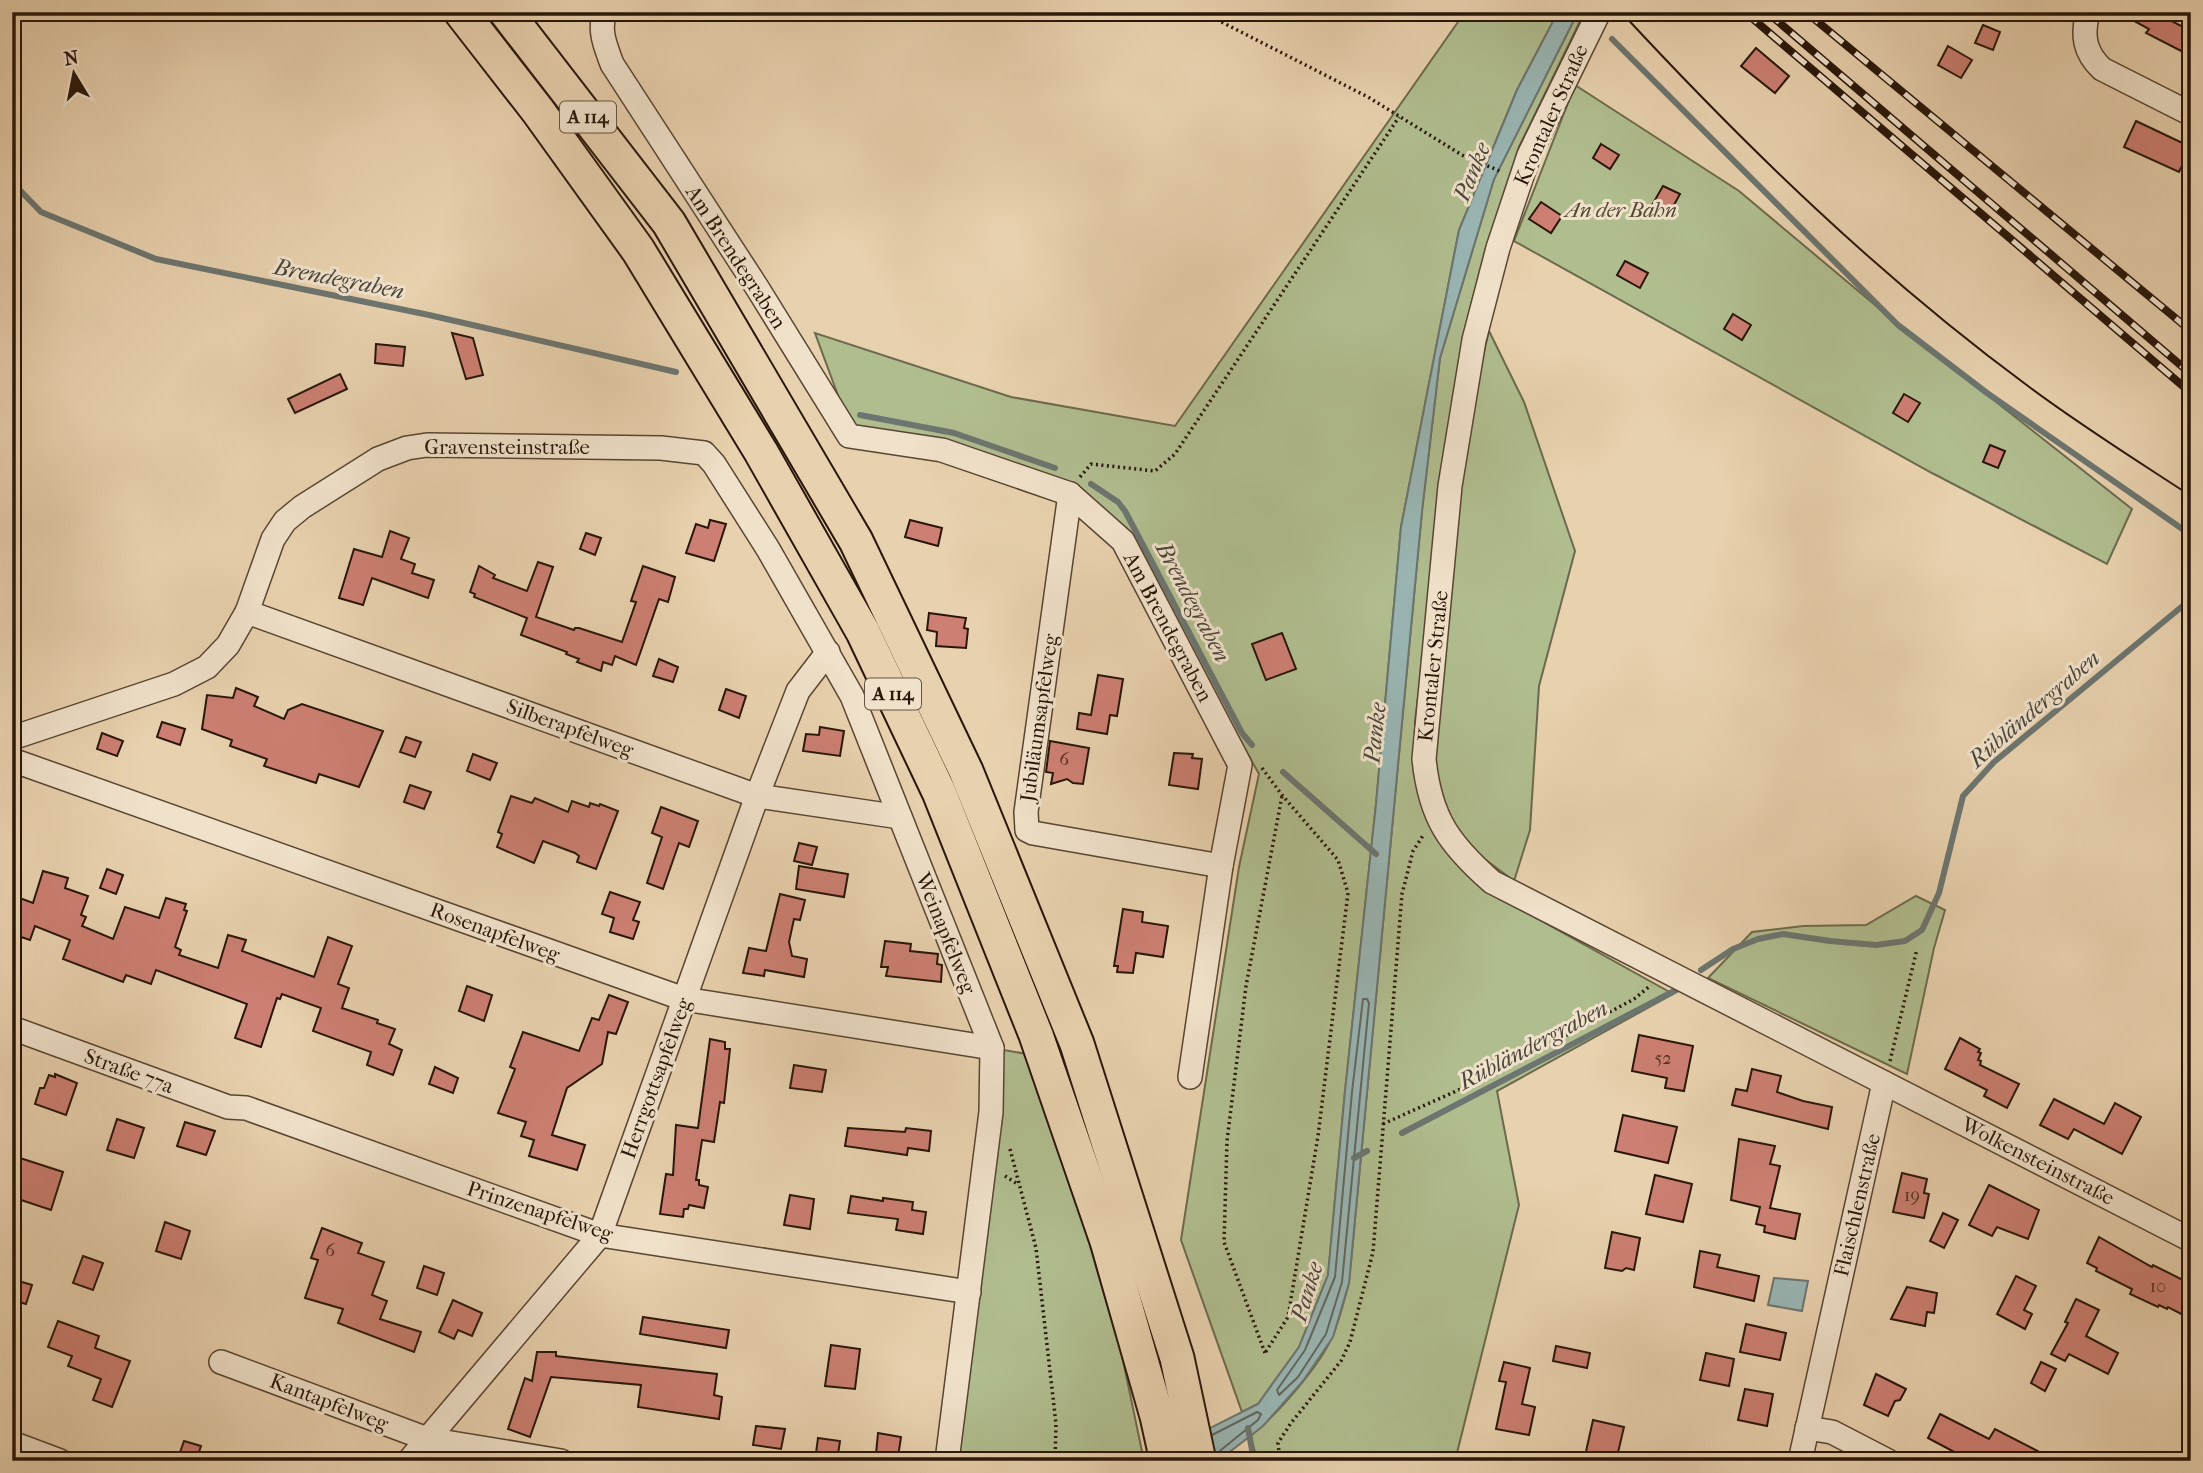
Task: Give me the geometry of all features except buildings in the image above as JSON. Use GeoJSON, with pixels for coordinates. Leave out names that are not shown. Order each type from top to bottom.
{"type":"FeatureCollection","features":[{"type":"Feature","properties":{"kind":"highway","name":"A 114"},"geometry":{"type":"LineString","coordinates":[[461,12],[538,111],[638,250],[761,452],[863,632],[939,792],[1037,1035],[1107,1241],[1166,1458]]}},
{"type":"Feature","properties":{"kind":"highway","name":"A 114"},"geometry":{"type":"LineString","coordinates":[[506,12],[669,223],[856,541],[966,771],[1077,1044],[1177,1358],[1197,1449]]}},
{"type":"Feature","properties":{"kind":"street","name":"Am Brendegraben"},"geometry":{"type":"LineString","coordinates":[[605,12],[602,37],[612,64],[758,289],[849,436],[942,450],[1070,494],[1123,541],[1240,765],[1221,866],[1191,1077]]}},
{"type":"Feature","properties":{"kind":"street","name":"Krontaler Straße"},"geometry":{"type":"LineString","coordinates":[[1599,12],[1530,155],[1498,248],[1474,340],[1450,486],[1424,759],[1426,782],[1439,822],[1464,858],[1492,882],[1884,1083]]}},
{"type":"Feature","properties":{"kind":"street"},"geometry":{"type":"LineString","coordinates":[[2088,12],[2085,37],[2090,57],[2102,69],[2191,114]]}},
{"type":"Feature","properties":{"kind":"street","name":"Gravensteinstraße"},"geometry":{"type":"LineString","coordinates":[[12,738],[174,684],[207,667],[228,645],[247,612],[273,539],[285,521],[302,507],[390,454],[427,445],[661,448],[704,453]]}},
{"type":"Feature","properties":{"kind":"street","name":"Weinapfelweg"},"geometry":{"type":"LineString","coordinates":[[704,453],[714,464],[768,549],[852,696],[992,1048],[992,1112],[947,1461]]}},
{"type":"Feature","properties":{"kind":"street","name":"Jubiläumsapfelweg"},"geometry":{"type":"LineString","coordinates":[[1070,494],[1028,798],[1027,830],[1221,866]]}},
{"type":"Feature","properties":{"kind":"street","name":"Silberapfelweg"},"geometry":{"type":"LineString","coordinates":[[247,612],[757,796],[900,817]]}},
{"type":"Feature","properties":{"kind":"street","name":"Herrgottsapfelweg"},"geometry":{"type":"LineString","coordinates":[[410,1461],[600,1235],[757,796],[798,691],[828,652]]}},
{"type":"Feature","properties":{"kind":"street","name":"Rosenapfelweg"},"geometry":{"type":"LineString","coordinates":[[12,760],[684,999],[992,1048]]}},
{"type":"Feature","properties":{"kind":"street","name":"Straße 77a"},"geometry":{"type":"LineString","coordinates":[[12,1028],[228,1107],[246,1108]]}},
{"type":"Feature","properties":{"kind":"street","name":"Wolkensteinstraße"},"geometry":{"type":"LineString","coordinates":[[1884,1083],[2191,1240]]}},
{"type":"Feature","properties":{"kind":"street","name":"Flaischlenstraße"},"geometry":{"type":"LineString","coordinates":[[1800,1461],[1884,1083]]}},
{"type":"Feature","properties":{"kind":"street","name":"Prinzenapfelweg"},"geometry":{"type":"LineString","coordinates":[[246,1108],[600,1235],[968,1292]]}},
{"type":"Feature","properties":{"kind":"street","name":"Kantapfelweg"},"geometry":{"type":"LineString","coordinates":[[221,1362],[427,1439],[561,1461]]}},
{"type":"Feature","properties":{"kind":"street"},"geometry":{"type":"LineString","coordinates":[[1807,1428],[1832,1432],[1888,1461]]}},
{"type":"Feature","properties":{"kind":"street"},"geometry":{"type":"LineString","coordinates":[[12,1443],[60,1461]]}},
{"type":"Feature","properties":{"kind":"path"},"geometry":{"type":"LineString","coordinates":[[1202,12],[1368,97],[1473,161],[1504,173]]}},
{"type":"Feature","properties":{"kind":"path"},"geometry":{"type":"LineString","coordinates":[[1070,494],[1074,484],[1091,464],[1155,471],[1175,454],[1399,117]]}},
{"type":"Feature","properties":{"kind":"path"},"geometry":{"type":"LineString","coordinates":[[1258,763],[1338,860],[1348,893],[1318,1136],[1288,1317],[1265,1353],[1224,1242],[1227,1141],[1246,986],[1282,795]]}},
{"type":"Feature","properties":{"kind":"path"},"geometry":{"type":"LineString","coordinates":[[1280,1461],[1278,1443],[1341,1361],[1350,1342],[1373,1252],[1402,894],[1413,852],[1428,827],[1439,822]]}},
{"type":"Feature","properties":{"kind":"path"},"geometry":{"type":"LineString","coordinates":[[1884,1083],[1917,949]]}},
{"type":"Feature","properties":{"kind":"path"},"geometry":{"type":"LineString","coordinates":[[1383,1124],[1494,1074],[1634,999],[1648,989],[1660,969]]}},
{"type":"Feature","properties":{"kind":"path"},"geometry":{"type":"LineString","coordinates":[[1009,1146],[1037,1248],[1056,1424],[1055,1461]]}},
{"type":"Feature","properties":{"kind":"green space"},"geometry":{"type":"Polygon","coordinates":[[[1465,12],[1558,12],[1517,90],[1459,230],[1401,527],[1328,1275],[1299,1347],[1258,1404],[1242,1412],[1181,1240],[1239,867],[1259,774],[1127,537],[1068,482],[850,428],[815,333],[1011,397],[1175,426],[1465,12]]]}},
{"type":"Feature","properties":{"kind":"green space"},"geometry":{"type":"Polygon","coordinates":[[[1578,12],[1583,15],[1519,147],[1487,244],[1463,336],[1415,722],[1415,774],[1435,831],[1484,889],[1673,994],[1497,1091],[1519,1205],[1455,1461],[1258,1461],[1250,1436],[1284,1404],[1318,1361],[1335,1329],[1349,1283],[1422,511],[1440,358],[1494,179],[1578,12]]]}},
{"type":"Feature","properties":{"kind":"green space","name":"An der Bahn"},"geometry":{"type":"Polygon","coordinates":[[[1575,85],[1739,191],[1906,331],[2132,509],[2107,564],[1932,473],[1514,241],[1575,85]]]}},
{"type":"Feature","properties":{"kind":"green space"},"geometry":{"type":"Polygon","coordinates":[[[1489,331],[1524,402],[1575,551],[1539,686],[1530,830],[1514,881],[1478,854],[1450,821],[1433,760],[1470,410],[1489,331]]]}},
{"type":"Feature","properties":{"kind":"green space"},"geometry":{"type":"Polygon","coordinates":[[[1916,896],[1945,910],[1934,948],[1907,1074],[1708,978],[1752,932],[1803,926],[1866,925],[1916,896]]]}},
{"type":"Feature","properties":{"kind":"green space"},"geometry":{"type":"Polygon","coordinates":[[[992,1048],[1027,1054],[1077,1202],[1120,1346],[1144,1461],[947,1461],[992,1048]]]}},
{"type":"Feature","properties":{"kind":"water"},"geometry":{"type":"Polygon","coordinates":[[[1558,12],[1578,12],[1494,179],[1440,358],[1422,511],[1349,1283],[1333,1337],[1303,1381],[1263,1426],[1218,1461],[1158,1461],[1212,1427],[1258,1404],[1299,1347],[1328,1275],[1401,527],[1459,230],[1517,90],[1558,12]]]}},
{"type":"Feature","properties":{"kind":"water"},"geometry":{"type":"Polygon","coordinates":[[[1774,1278],[1808,1281],[1802,1311],[1768,1305],[1774,1278]]]}},
{"type":"Feature","properties":{"kind":"waterway"},"geometry":{"type":"LineString","coordinates":[[1612,39],[1898,325],[1987,393],[2191,535]]}},
{"type":"Feature","properties":{"kind":"waterway","name":"Brendegraben"},"geometry":{"type":"LineString","coordinates":[[12,182],[41,212],[156,259],[429,315],[676,372]]}},
{"type":"Feature","properties":{"kind":"waterway","name":"Brendegraben"},"geometry":{"type":"LineString","coordinates":[[860,415],[954,433],[1055,468]]}},
{"type":"Feature","properties":{"kind":"waterway","name":"Brendegraben"},"geometry":{"type":"LineString","coordinates":[[1091,484],[1118,502],[1125,511],[1242,733],[1252,745]]}},
{"type":"Feature","properties":{"kind":"waterway","name":"Rübländergraben"},"geometry":{"type":"LineString","coordinates":[[1701,970],[1733,949],[1758,939],[1783,934],[1876,945],[1905,941],[1922,930],[1939,893],[1963,796],[1994,762],[2191,599]]}},
{"type":"Feature","properties":{"kind":"waterway","name":"Brendegraben"},"geometry":{"type":"LineString","coordinates":[[1283,772],[1376,854]]}},
{"type":"Feature","properties":{"kind":"waterway","name":"Rübländergraben"},"geometry":{"type":"LineString","coordinates":[[1402,1133],[1680,988]]}},
{"type":"Feature","properties":{"kind":"waterway","name":"Rübländergraben"},"geometry":{"type":"LineString","coordinates":[[1354,1158],[1367,1151]]}},
{"type":"Feature","properties":{"kind":"waterway"},"geometry":{"type":"LineString","coordinates":[[1248,1428],[1254,1461]]}},
{"type":"Feature","properties":{"kind":"tram line"},"geometry":{"type":"LineString","coordinates":[[1621,12],[1766,161],[1920,301],[2048,400],[2191,496]]}},
{"type":"Feature","properties":{"kind":"railway"},"geometry":{"type":"LineString","coordinates":[[1745,12],[2191,393]]}},
{"type":"Feature","properties":{"kind":"railway"},"geometry":{"type":"LineString","coordinates":[[1767,12],[2191,374]]}},
{"type":"Feature","properties":{"kind":"railway"},"geometry":{"type":"LineString","coordinates":[[1806,12],[2191,331]]}},
{"type":"Feature","properties":{"kind":"water label","name":"Panke"},"geometry":{"type":"Point","coordinates":[1472,172]}},
{"type":"Feature","properties":{"kind":"water label","name":"Panke"},"geometry":{"type":"Point","coordinates":[1375,733]}},
{"type":"Feature","properties":{"kind":"water label","name":"Panke"},"geometry":{"type":"Point","coordinates":[1307,1292]}}]}
